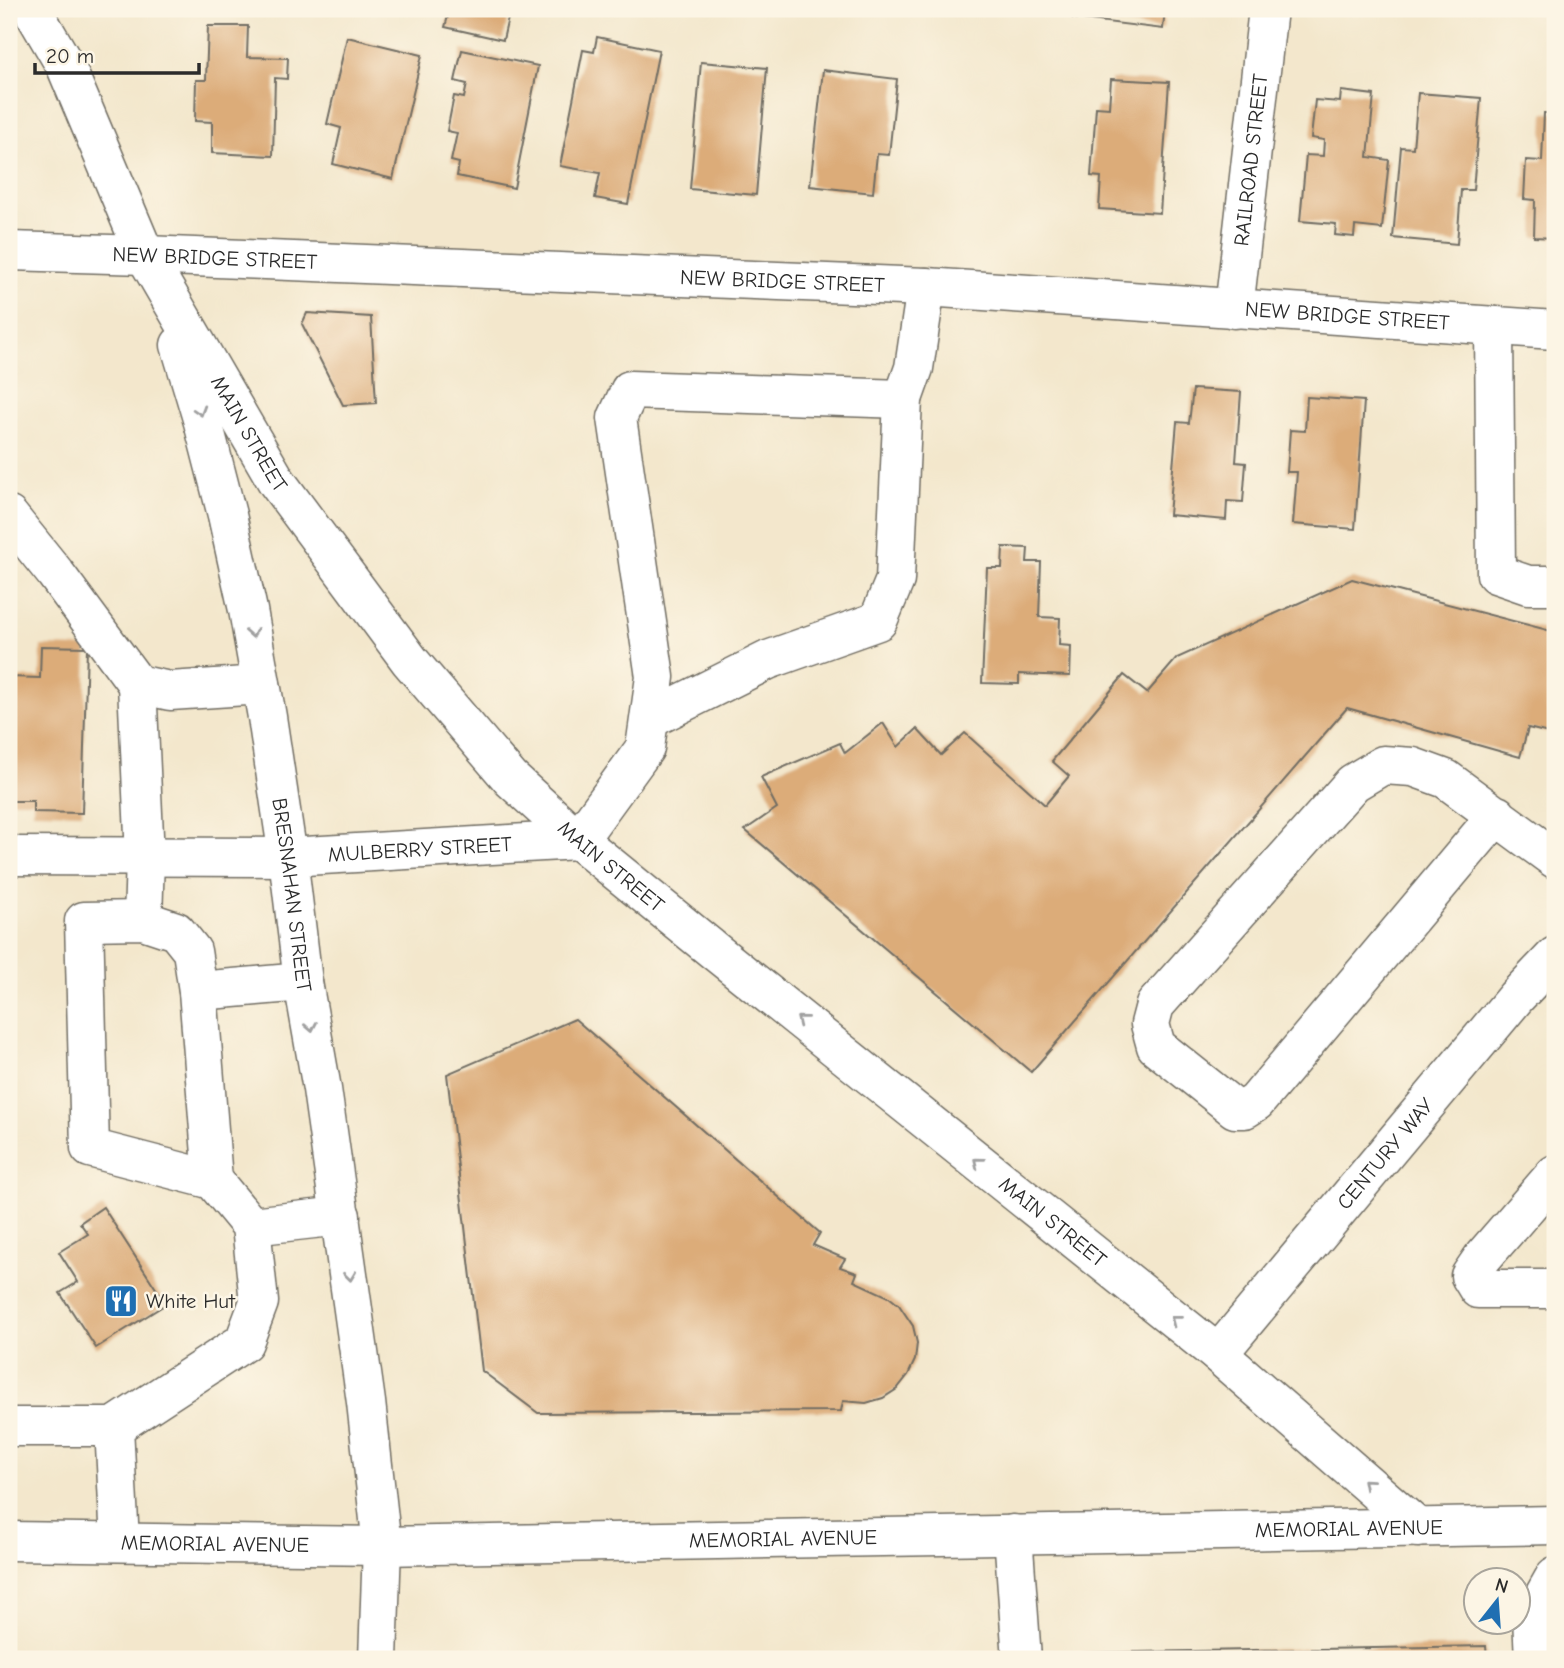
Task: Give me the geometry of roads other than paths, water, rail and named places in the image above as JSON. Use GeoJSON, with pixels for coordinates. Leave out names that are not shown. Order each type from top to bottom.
{"type":"FeatureCollection","features":[{"type":"Feature","properties":{"kind":"street","name":"MAIN STREET"},"geometry":{"type":"LineString","coordinates":[[32,9],[66,68],[145,255],[281,488],[410,661],[511,779],[578,840],[1218,1354],[1419,1528]]}},
{"type":"Feature","properties":{"kind":"street","name":"RAILROAD STREET"},"geometry":{"type":"LineString","coordinates":[[1234,309],[1268,9]]}},
{"type":"Feature","properties":{"kind":"street","name":"NEW BRIDGE STREET"},"geometry":{"type":"LineString","coordinates":[[9,251],[926,287],[1555,330]]}},
{"type":"Feature","properties":{"kind":"street","name":"BRESNAHAN STREET"},"geometry":{"type":"LineString","coordinates":[[145,255],[176,330],[204,422],[248,610],[261,685],[288,857],[303,982],[323,1089],[366,1402],[382,1546],[378,1659]]}},
{"type":"Feature","properties":{"kind":"street"},"geometry":{"type":"LineString","coordinates":[[650,719],[768,660],[878,621],[895,580],[903,399],[914,368],[926,287]]}},
{"type":"Feature","properties":{"kind":"street"},"geometry":{"type":"LineString","coordinates":[[1494,326],[1496,573],[1528,586],[1555,585]]}},
{"type":"Feature","properties":{"kind":"street"},"geometry":{"type":"LineString","coordinates":[[578,840],[645,748],[655,677],[617,418],[630,390],[903,399]]}},
{"type":"Feature","properties":{"kind":"street"},"geometry":{"type":"LineString","coordinates":[[9,516],[137,684],[145,857],[143,920]]}},
{"type":"Feature","properties":{"kind":"street"},"geometry":{"type":"LineString","coordinates":[[137,684],[170,691],[261,685]]}},
{"type":"Feature","properties":{"kind":"street"},"geometry":{"type":"LineString","coordinates":[[1497,815],[1256,1102],[1245,1109],[1235,1109],[1156,1046],[1150,1024],[1156,1005],[1353,783],[1383,765],[1413,768],[1446,779],[1497,815],[1555,859]]}},
{"type":"Feature","properties":{"kind":"street","name":"MULBERRY STREET"},"geometry":{"type":"LineString","coordinates":[[9,856],[288,857],[578,840]]}},
{"type":"Feature","properties":{"kind":"street"},"geometry":{"type":"LineString","coordinates":[[15,1427],[114,1427],[244,1342],[259,1302],[251,1226],[213,1180],[198,991],[192,951],[176,931],[143,920],[83,921],[90,1148],[213,1180]]}},
{"type":"Feature","properties":{"kind":"street","name":"CENTURY WAY"},"geometry":{"type":"LineString","coordinates":[[1218,1354],[1516,997],[1555,956]]}},
{"type":"Feature","properties":{"kind":"street"},"geometry":{"type":"LineString","coordinates":[[198,991],[303,982]]}},
{"type":"Feature","properties":{"kind":"street"},"geometry":{"type":"LineString","coordinates":[[1555,1174],[1483,1257],[1470,1276],[1478,1289],[1555,1289]]}},
{"type":"Feature","properties":{"kind":"street"},"geometry":{"type":"LineString","coordinates":[[251,1226],[341,1216]]}},
{"type":"Feature","properties":{"kind":"street"},"geometry":{"type":"LineString","coordinates":[[114,1427],[120,1542]]}},
{"type":"Feature","properties":{"kind":"street","name":"MEMORIAL AVENUE"},"geometry":{"type":"LineString","coordinates":[[9,1541],[382,1546],[1555,1525]]}},
{"type":"Feature","properties":{"kind":"street"},"geometry":{"type":"LineString","coordinates":[[1013,1534],[1022,1659]]}},
{"type":"Feature","properties":{"kind":"street"},"geometry":{"type":"LineString","coordinates":[[1534,1659],[1532,1617],[1555,1576]]}},
{"type":"Feature","properties":{"kind":"place","name":"White Hut"},"geometry":{"type":"Point","coordinates":[121,1301]}}]}
